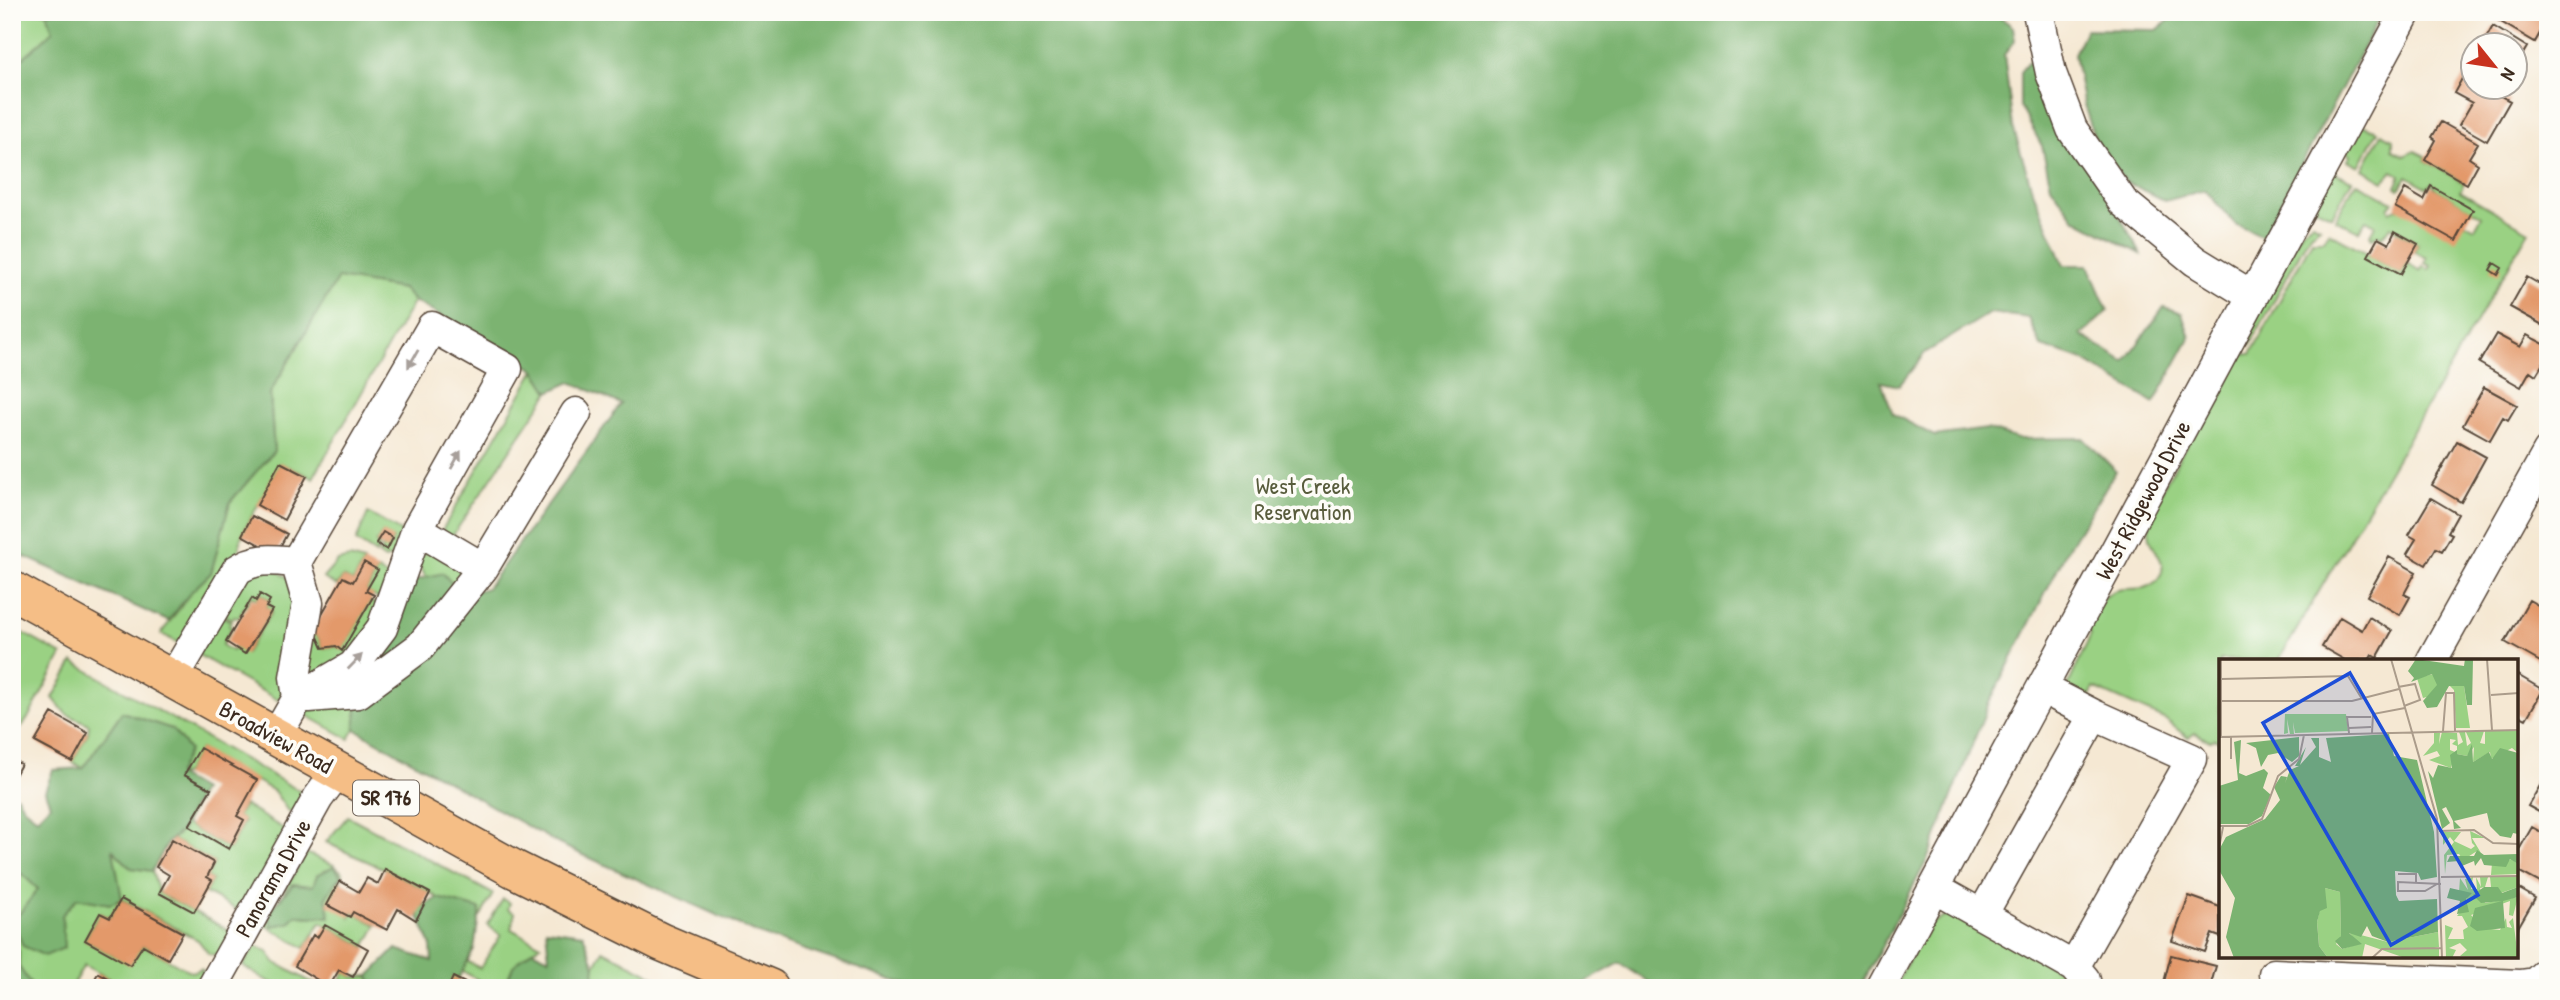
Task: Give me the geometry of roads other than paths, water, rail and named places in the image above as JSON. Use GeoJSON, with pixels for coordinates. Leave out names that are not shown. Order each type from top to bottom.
{"type":"FeatureCollection","features":[{"type":"Feature","properties":{"kind":"main road","name":"Broadview Road"},"geometry":{"type":"LineString","coordinates":[[12,590],[555,890],[755,985]]}},
{"type":"Feature","properties":{"kind":"street"},"geometry":{"type":"LineString","coordinates":[[2038,12],[2050,73],[2072,129],[2123,202],[2195,261],[2252,296]]}},
{"type":"Feature","properties":{"kind":"street","name":"West Ridgewood Drive"},"geometry":{"type":"LineString","coordinates":[[1880,988],[2406,12]]}},
{"type":"Feature","properties":{"kind":"street"},"geometry":{"type":"LineString","coordinates":[[275,737],[298,698],[353,666],[382,628],[417,529],[507,369],[432,327],[296,562],[307,603],[295,677],[298,698]]}},
{"type":"Feature","properties":{"kind":"street"},"geometry":{"type":"LineString","coordinates":[[298,698],[358,693],[420,647],[483,568],[576,413]]}},
{"type":"Feature","properties":{"kind":"street"},"geometry":{"type":"LineString","coordinates":[[2433,659],[2548,452]]}},
{"type":"Feature","properties":{"kind":"street"},"geometry":{"type":"LineString","coordinates":[[417,529],[483,568]]}},
{"type":"Feature","properties":{"kind":"street"},"geometry":{"type":"LineString","coordinates":[[172,680],[237,570],[250,561],[270,559],[296,562]]}},
{"type":"Feature","properties":{"kind":"street"},"geometry":{"type":"LineString","coordinates":[[1934,888],[1983,915],[2080,978],[2192,759],[2094,715],[2042,688]]}},
{"type":"Feature","properties":{"kind":"street"},"geometry":{"type":"LineString","coordinates":[[1983,915],[2094,715]]}},
{"type":"Feature","properties":{"kind":"street","name":"Panorama Drive"},"geometry":{"type":"LineString","coordinates":[[212,988],[318,798],[338,771]]}},
{"type":"Feature","properties":{"kind":"street"},"geometry":{"type":"LineString","coordinates":[[2275,973],[2520,985],[2535,983],[2548,971]]}},
{"type":"Feature","properties":{"kind":"park label","name":"West Creek Reservation"},"geometry":{"type":"Point","coordinates":[1303,499]}}]}
